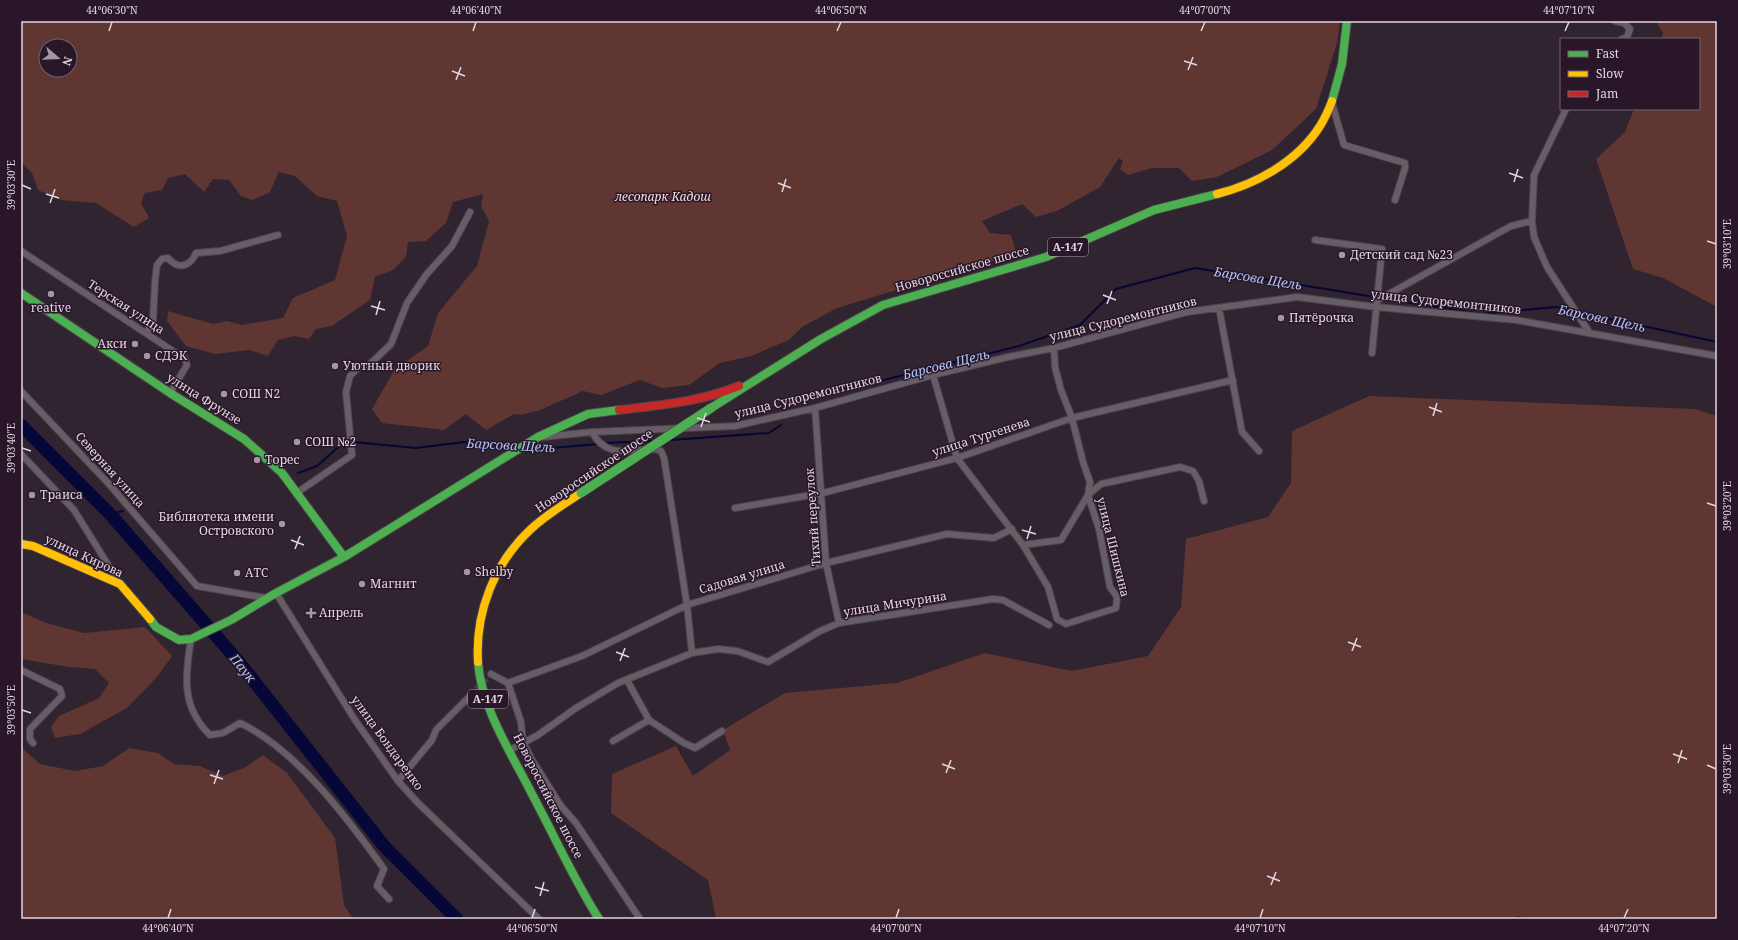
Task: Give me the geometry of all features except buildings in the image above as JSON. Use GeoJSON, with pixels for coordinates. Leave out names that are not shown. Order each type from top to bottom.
{"type":"FeatureCollection","features":[{"type":"Feature","properties":{"kind":"main road","name":"Новороссийское шоссе"},"geometry":{"type":"LineString","coordinates":[[599,919],[510,750],[492,710],[478,666],[477,643],[481,613],[489,590],[500,569],[517,544],[537,524],[581,493],[752,381],[832,332],[882,305],[1046,257],[1154,210],[1230,191],[1249,184],[1286,162],[1305,146],[1321,125],[1332,101],[1342,64],[1347,21]]}},
{"type":"Feature","properties":{"kind":"main road","name":"улица Фрунзе"},"geometry":{"type":"LineString","coordinates":[[21,293],[170,393],[244,439],[276,466],[298,492],[344,557]]}},
{"type":"Feature","properties":{"kind":"main road","name":"Новороссийское шоссе"},"geometry":{"type":"LineString","coordinates":[[191,639],[231,620],[266,598],[344,557],[536,438],[588,414],[685,402],[715,396],[752,381]]}},
{"type":"Feature","properties":{"kind":"main road","name":"улица Кирова"},"geometry":{"type":"LineString","coordinates":[[21,544],[33,546],[120,584],[156,627],[180,640],[191,639]]}},
{"type":"Feature","properties":{"kind":"street"},"geometry":{"type":"LineString","coordinates":[[1615,21],[1624,23],[1630,29],[1627,37],[1624,38]]}},
{"type":"Feature","properties":{"kind":"street"},"geometry":{"type":"LineString","coordinates":[[1332,101],[1344,145],[1405,163],[1405,168],[1395,200]]}},
{"type":"Feature","properties":{"kind":"street"},"geometry":{"type":"LineString","coordinates":[[1566,110],[1534,176],[1532,221],[1534,237],[1548,267],[1589,332]]}},
{"type":"Feature","properties":{"kind":"street"},"geometry":{"type":"LineString","coordinates":[[298,492],[352,455],[346,392],[350,376],[360,366],[368,366],[391,344],[408,303],[426,275],[452,246],[470,212]]}},
{"type":"Feature","properties":{"kind":"street"},"geometry":{"type":"LineString","coordinates":[[1378,300],[1511,226],[1532,221]]}},
{"type":"Feature","properties":{"kind":"street"},"geometry":{"type":"LineString","coordinates":[[146,333],[153,321],[157,265],[162,259],[168,258],[174,264],[181,266],[193,260],[196,253],[220,251],[278,235]]}},
{"type":"Feature","properties":{"kind":"street"},"geometry":{"type":"LineString","coordinates":[[1315,240],[1382,249],[1372,352]]}},
{"type":"Feature","properties":{"kind":"street","name":"Терская улица"},"geometry":{"type":"LineString","coordinates":[[21,251],[185,359],[187,365],[170,393]]}},
{"type":"Feature","properties":{"kind":"street","name":"улица Судоремонтников"},"geometry":{"type":"LineString","coordinates":[[536,438],[592,432],[735,426],[815,408],[1008,356],[1054,348],[1187,312],[1297,297],[1376,307],[1516,320],[1717,356]]}},
{"type":"Feature","properties":{"kind":"street"},"geometry":{"type":"LineString","coordinates":[[1219,308],[1242,432],[1259,451]]}},
{"type":"Feature","properties":{"kind":"street","name":"улица Шишкина"},"geometry":{"type":"LineString","coordinates":[[1022,544],[1048,587],[1057,619],[1066,624],[1116,608],[1117,597],[1110,587],[1100,529],[1088,495],[1090,482],[1072,418],[1061,390],[1055,367],[1054,348]]}},
{"type":"Feature","properties":{"kind":"street"},"geometry":{"type":"LineString","coordinates":[[933,375],[957,458],[1022,544],[1061,540],[1088,495],[1101,484],[1180,467],[1193,471],[1199,481],[1204,501]]}},
{"type":"Feature","properties":{"kind":"street","name":"улица Тургенева"},"geometry":{"type":"LineString","coordinates":[[735,508],[823,493],[957,458],[1072,418],[1233,380]]}},
{"type":"Feature","properties":{"kind":"street","name":"Северная улица"},"geometry":{"type":"LineString","coordinates":[[21,391],[108,483],[197,586],[266,598]]}},
{"type":"Feature","properties":{"kind":"street","name":"Тихий переулок"},"geometry":{"type":"LineString","coordinates":[[815,408],[823,493],[826,563],[839,623]]}},
{"type":"Feature","properties":{"kind":"street"},"geometry":{"type":"LineString","coordinates":[[592,432],[597,441],[606,449],[615,451],[656,449],[661,452],[664,458],[687,605],[692,653]]}},
{"type":"Feature","properties":{"kind":"street"},"geometry":{"type":"LineString","coordinates":[[21,454],[74,510],[120,584]]}},
{"type":"Feature","properties":{"kind":"street","name":"Садовая улица"},"geometry":{"type":"LineString","coordinates":[[508,683],[582,656],[687,605],[826,563],[947,534],[994,538],[1012,529]]}},
{"type":"Feature","properties":{"kind":"street","name":"улица Бондаренко"},"geometry":{"type":"LineString","coordinates":[[276,593],[355,720],[398,781],[418,803],[539,919]]}},
{"type":"Feature","properties":{"kind":"street","name":"улица Мичурина"},"geometry":{"type":"LineString","coordinates":[[510,750],[538,735],[576,708],[627,680],[692,653],[724,650],[737,651],[768,662],[820,631],[839,623],[993,599],[1003,600],[1050,625]]}},
{"type":"Feature","properties":{"kind":"street"},"geometry":{"type":"LineString","coordinates":[[191,639],[187,670],[188,688],[191,710],[198,724],[210,735],[223,733],[240,723],[252,729],[281,749],[323,792],[363,840],[384,869],[377,886],[388,899]]}},
{"type":"Feature","properties":{"kind":"street"},"geometry":{"type":"LineString","coordinates":[[21,670],[60,689],[62,696],[30,728],[30,739],[33,743]]}},
{"type":"Feature","properties":{"kind":"street"},"geometry":{"type":"LineString","coordinates":[[491,674],[508,683],[521,722],[523,742],[561,806],[576,823],[640,919]]}},
{"type":"Feature","properties":{"kind":"street"},"geometry":{"type":"LineString","coordinates":[[627,680],[649,720],[684,743],[694,748],[722,731]]}},
{"type":"Feature","properties":{"kind":"street"},"geometry":{"type":"LineString","coordinates":[[398,781],[432,740],[436,730],[470,696]]}},
{"type":"Feature","properties":{"kind":"street"},"geometry":{"type":"LineString","coordinates":[[613,741],[649,720]]}},
{"type":"Feature","properties":{"kind":"green space","name":"лесопарк Кадош"},"geometry":{"type":"Polygon","coordinates":[[[21,21],[1340,21],[1337,43],[1316,109],[1272,150],[1217,177],[1192,181],[1179,168],[1152,168],[1128,175],[1120,169],[1123,161],[1119,158],[1100,187],[1057,211],[1036,217],[1022,204],[982,221],[990,233],[1011,235],[1016,252],[1012,255],[837,308],[802,327],[789,340],[751,356],[720,363],[689,385],[662,388],[640,380],[601,395],[583,391],[540,410],[522,415],[514,414],[486,430],[466,414],[444,430],[382,423],[372,409],[395,369],[428,346],[438,313],[477,266],[489,221],[481,206],[483,194],[453,202],[446,223],[426,241],[408,242],[406,257],[393,270],[375,277],[370,300],[332,326],[316,329],[309,339],[294,336],[278,340],[268,356],[249,350],[215,354],[186,346],[167,321],[168,311],[213,324],[227,321],[242,325],[283,318],[293,298],[335,280],[347,236],[337,201],[317,196],[295,176],[279,172],[270,192],[253,200],[241,196],[229,180],[213,179],[204,192],[185,174],[168,178],[162,190],[145,193],[141,203],[149,218],[134,227],[96,203],[61,200],[38,190],[32,173],[21,162],[21,21]]]}},
{"type":"Feature","properties":{"kind":"green space"},"geometry":{"type":"Polygon","coordinates":[[[1656,21],[1717,21],[1717,307],[1663,278],[1633,269],[1596,159],[1625,132],[1634,110],[1700,110],[1700,38],[1661,38],[1663,33],[1656,21]]]}},
{"type":"Feature","properties":{"kind":"green space"},"geometry":{"type":"Polygon","coordinates":[[[1369,396],[1695,409],[1717,416],[1717,919],[1525,919],[1518,916],[1512,919],[716,919],[708,880],[611,813],[612,774],[676,746],[693,776],[730,750],[723,730],[785,693],[897,683],[985,653],[1072,671],[1148,656],[1181,607],[1186,539],[1268,517],[1291,483],[1292,431],[1369,396]]]}},
{"type":"Feature","properties":{"kind":"green space"},"geometry":{"type":"Polygon","coordinates":[[[21,612],[46,623],[84,633],[145,627],[172,656],[157,677],[127,708],[80,734],[55,738],[51,727],[59,716],[99,698],[109,683],[95,669],[69,667],[21,659],[21,612]]]}},
{"type":"Feature","properties":{"kind":"green space"},"geometry":{"type":"Polygon","coordinates":[[[21,747],[40,764],[75,771],[103,766],[129,748],[158,753],[174,764],[200,766],[223,776],[246,767],[263,755],[287,773],[335,838],[344,905],[353,919],[21,919],[21,747]]]}},
{"type":"Feature","properties":{"kind":"waterway","name":"Барсова Щель"},"geometry":{"type":"LineString","coordinates":[[820,396],[1019,346],[1080,325],[1116,289],[1195,268],[1375,297]]}},
{"type":"Feature","properties":{"kind":"waterway","name":"Барсова Щель"},"geometry":{"type":"LineString","coordinates":[[1385,299],[1482,314],[1556,307],[1573,311]]}},
{"type":"Feature","properties":{"kind":"waterway","name":"Барсова Щель"},"geometry":{"type":"LineString","coordinates":[[1578,312],[1717,342]]}},
{"type":"Feature","properties":{"kind":"waterway","name":"Паук"},"geometry":{"type":"LineString","coordinates":[[21,425],[110,514],[238,661],[384,846],[457,919]]}},
{"type":"Feature","properties":{"kind":"waterway","name":"Барсова Щель"},"geometry":{"type":"LineString","coordinates":[[671,440],[769,433],[781,425]]}},
{"type":"Feature","properties":{"kind":"waterway","name":"Барсова Щель"},"geometry":{"type":"LineString","coordinates":[[298,473],[317,466],[345,441],[348,441]]}},
{"type":"Feature","properties":{"kind":"waterway","name":"Барсова Щель"},"geometry":{"type":"LineString","coordinates":[[603,443],[653,441]]}},
{"type":"Feature","properties":{"kind":"waterway","name":"Барсова Щель"},"geometry":{"type":"LineString","coordinates":[[353,442],[416,448],[464,442],[519,445]]}},
{"type":"Feature","properties":{"kind":"waterway","name":"Барсова Щель"},"geometry":{"type":"LineString","coordinates":[[528,446],[539,449],[599,444]]}},
{"type":"Feature","properties":{"kind":"waterway"},"geometry":{"type":"LineString","coordinates":[[110,514],[123,511]]}},
{"type":"Feature","properties":{"kind":"tunnel"},"geometry":{"type":"LineString","coordinates":[[470,696],[491,674]]}},
{"type":"Feature","properties":{"kind":"traffic: fast"},"geometry":{"type":"LineString","coordinates":[[1332,101],[1342,64],[1347,21]]}},
{"type":"Feature","properties":{"kind":"traffic: fast"},"geometry":{"type":"LineString","coordinates":[[711,408],[821,339],[883,305],[1046,257],[1154,210],[1217,194]]}},
{"type":"Feature","properties":{"kind":"traffic: fast"},"geometry":{"type":"LineString","coordinates":[[21,293],[170,393],[244,439],[282,473],[344,557]]}},
{"type":"Feature","properties":{"kind":"traffic: fast"},"geometry":{"type":"LineString","coordinates":[[581,493],[711,408]]}},
{"type":"Feature","properties":{"kind":"traffic: fast"},"geometry":{"type":"LineString","coordinates":[[150,619],[156,627],[179,640],[191,639],[231,620],[276,593],[344,557],[538,437],[588,414],[619,410]]}},
{"type":"Feature","properties":{"kind":"traffic: fast"},"geometry":{"type":"LineString","coordinates":[[478,662],[480,679],[485,697],[499,731],[573,874],[599,919]]}},
{"type":"Feature","properties":{"kind":"traffic: slow"},"geometry":{"type":"LineString","coordinates":[[1217,194],[1247,184],[1288,160],[1311,139],[1327,114],[1332,101]]}},
{"type":"Feature","properties":{"kind":"traffic: slow"},"geometry":{"type":"LineString","coordinates":[[478,662],[480,625],[484,607],[497,573],[518,542],[531,529],[555,510],[581,493]]}},
{"type":"Feature","properties":{"kind":"traffic: slow"},"geometry":{"type":"LineString","coordinates":[[21,544],[33,546],[120,584],[150,619]]}},
{"type":"Feature","properties":{"kind":"traffic: jam"},"geometry":{"type":"LineString","coordinates":[[619,410],[695,399],[710,396],[739,386]]}},
{"type":"Feature","properties":{"kind":"place","name":"Детский сад №23"},"geometry":{"type":"Point","coordinates":[1342,255]}},
{"type":"Feature","properties":{"kind":"place","name":"reative"},"geometry":{"type":"Point","coordinates":[51,294]}},
{"type":"Feature","properties":{"kind":"place","name":"Пятёрочка"},"geometry":{"type":"Point","coordinates":[1281,318]}},
{"type":"Feature","properties":{"kind":"place","name":"Акси"},"geometry":{"type":"Point","coordinates":[135,344]}},
{"type":"Feature","properties":{"kind":"place","name":"СДЭК"},"geometry":{"type":"Point","coordinates":[147,356]}},
{"type":"Feature","properties":{"kind":"place","name":"Уютный дворик"},"geometry":{"type":"Point","coordinates":[335,366]}},
{"type":"Feature","properties":{"kind":"place","name":"СОШ N2"},"geometry":{"type":"Point","coordinates":[224,394]}},
{"type":"Feature","properties":{"kind":"place","name":"СОШ №2"},"geometry":{"type":"Point","coordinates":[297,442]}},
{"type":"Feature","properties":{"kind":"place","name":"Торес"},"geometry":{"type":"Point","coordinates":[257,460]}},
{"type":"Feature","properties":{"kind":"place","name":"Траиса"},"geometry":{"type":"Point","coordinates":[32,495]}},
{"type":"Feature","properties":{"kind":"place","name":"Библиотека имени Островского"},"geometry":{"type":"Point","coordinates":[282,524]}},
{"type":"Feature","properties":{"kind":"place","name":"Shelby"},"geometry":{"type":"Point","coordinates":[467,572]}},
{"type":"Feature","properties":{"kind":"place","name":"АТС"},"geometry":{"type":"Point","coordinates":[237,573]}},
{"type":"Feature","properties":{"kind":"place","name":"Магнит"},"geometry":{"type":"Point","coordinates":[362,584]}},
{"type":"Feature","properties":{"kind":"place","name":"Апрель"},"geometry":{"type":"Point","coordinates":[311,613]}}]}
